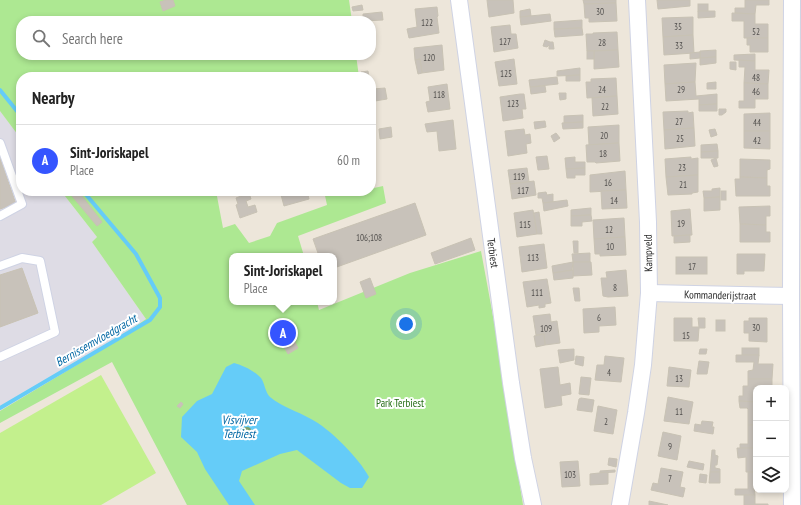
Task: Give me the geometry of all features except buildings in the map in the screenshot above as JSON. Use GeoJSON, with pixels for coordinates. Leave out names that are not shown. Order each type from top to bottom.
{"type":"FeatureCollection","features":[{"type":"Feature","properties":{"kind":"street","name":"Terbiest"},"geometry":{"type":"LineString","coordinates":[[459,0],[511,383],[523,458],[533,505]]}},
{"type":"Feature","properties":{"kind":"street","name":"Kampveld"},"geometry":{"type":"LineString","coordinates":[[620,505],[643,366],[649,293],[648,222],[636,0]]}},
{"type":"Feature","properties":{"kind":"street"},"geometry":{"type":"LineString","coordinates":[[792,0],[792,505]]}},
{"type":"Feature","properties":{"kind":"street","name":"Kommanderijstraat"},"geometry":{"type":"LineString","coordinates":[[649,293],[791,296]]}},
{"type":"Feature","properties":{"kind":"lane"},"geometry":{"type":"LineString","coordinates":[[0,143],[16,187]]}},
{"type":"Feature","properties":{"kind":"lane"},"geometry":{"type":"LineString","coordinates":[[0,216],[22,204],[19,196]]}},
{"type":"Feature","properties":{"kind":"lane"},"geometry":{"type":"LineString","coordinates":[[0,266],[22,258],[40,261],[55,332],[0,357]]}},
{"type":"Feature","properties":{"kind":"shaded area"},"geometry":{"type":"Polygon","coordinates":[[[0,111],[16,132],[16,196],[65,196],[97,237],[92,242],[146,319],[100,351],[0,411],[0,111]]]}},
{"type":"Feature","properties":{"kind":"green space"},"geometry":{"type":"Polygon","coordinates":[[[0,0],[349,0],[351,16],[16,16],[16,60],[357,60],[358,72],[16,72],[16,132],[0,111],[0,0]]]}},
{"type":"Feature","properties":{"kind":"green space","name":"Park Terbiest"},"geometry":{"type":"Polygon","coordinates":[[[383,186],[386,203],[298,236],[303,253],[229,253],[229,305],[318,305],[319,310],[331,305],[337,305],[337,303],[410,273],[481,251],[495,327],[523,505],[187,505],[112,362],[0,423],[0,411],[100,351],[146,319],[92,242],[97,237],[65,196],[217,196],[223,228],[235,224],[249,243],[270,236],[277,223],[327,205],[325,196],[376,196],[376,188],[383,186]]]}},
{"type":"Feature","properties":{"kind":"green space"},"geometry":{"type":"Polygon","coordinates":[[[101,375],[156,473],[101,505],[0,505],[0,433],[101,375]]]}},
{"type":"Feature","properties":{"kind":"water","name":"Visvijver Terbiest"},"geometry":{"type":"Polygon","coordinates":[[[234,363],[241,365],[258,375],[270,397],[318,423],[335,436],[358,461],[369,477],[362,488],[350,488],[341,483],[297,450],[280,454],[242,471],[239,481],[255,505],[229,505],[205,469],[197,452],[181,437],[182,417],[197,401],[212,394],[226,367],[234,363]]]}},
{"type":"Feature","properties":{"kind":"waterway","name":"Bernissemvloedgracht"},"geometry":{"type":"LineString","coordinates":[[0,90],[16,110]]}},
{"type":"Feature","properties":{"kind":"waterway","name":"Bernissemvloedgracht"},"geometry":{"type":"LineString","coordinates":[[0,408],[150,320],[160,307],[160,298],[136,254],[87,196]]}},
{"type":"Feature","properties":{"kind":"place","name":"Sint-Joriskapel"},"geometry":{"type":"Point","coordinates":[283,333]}}]}
